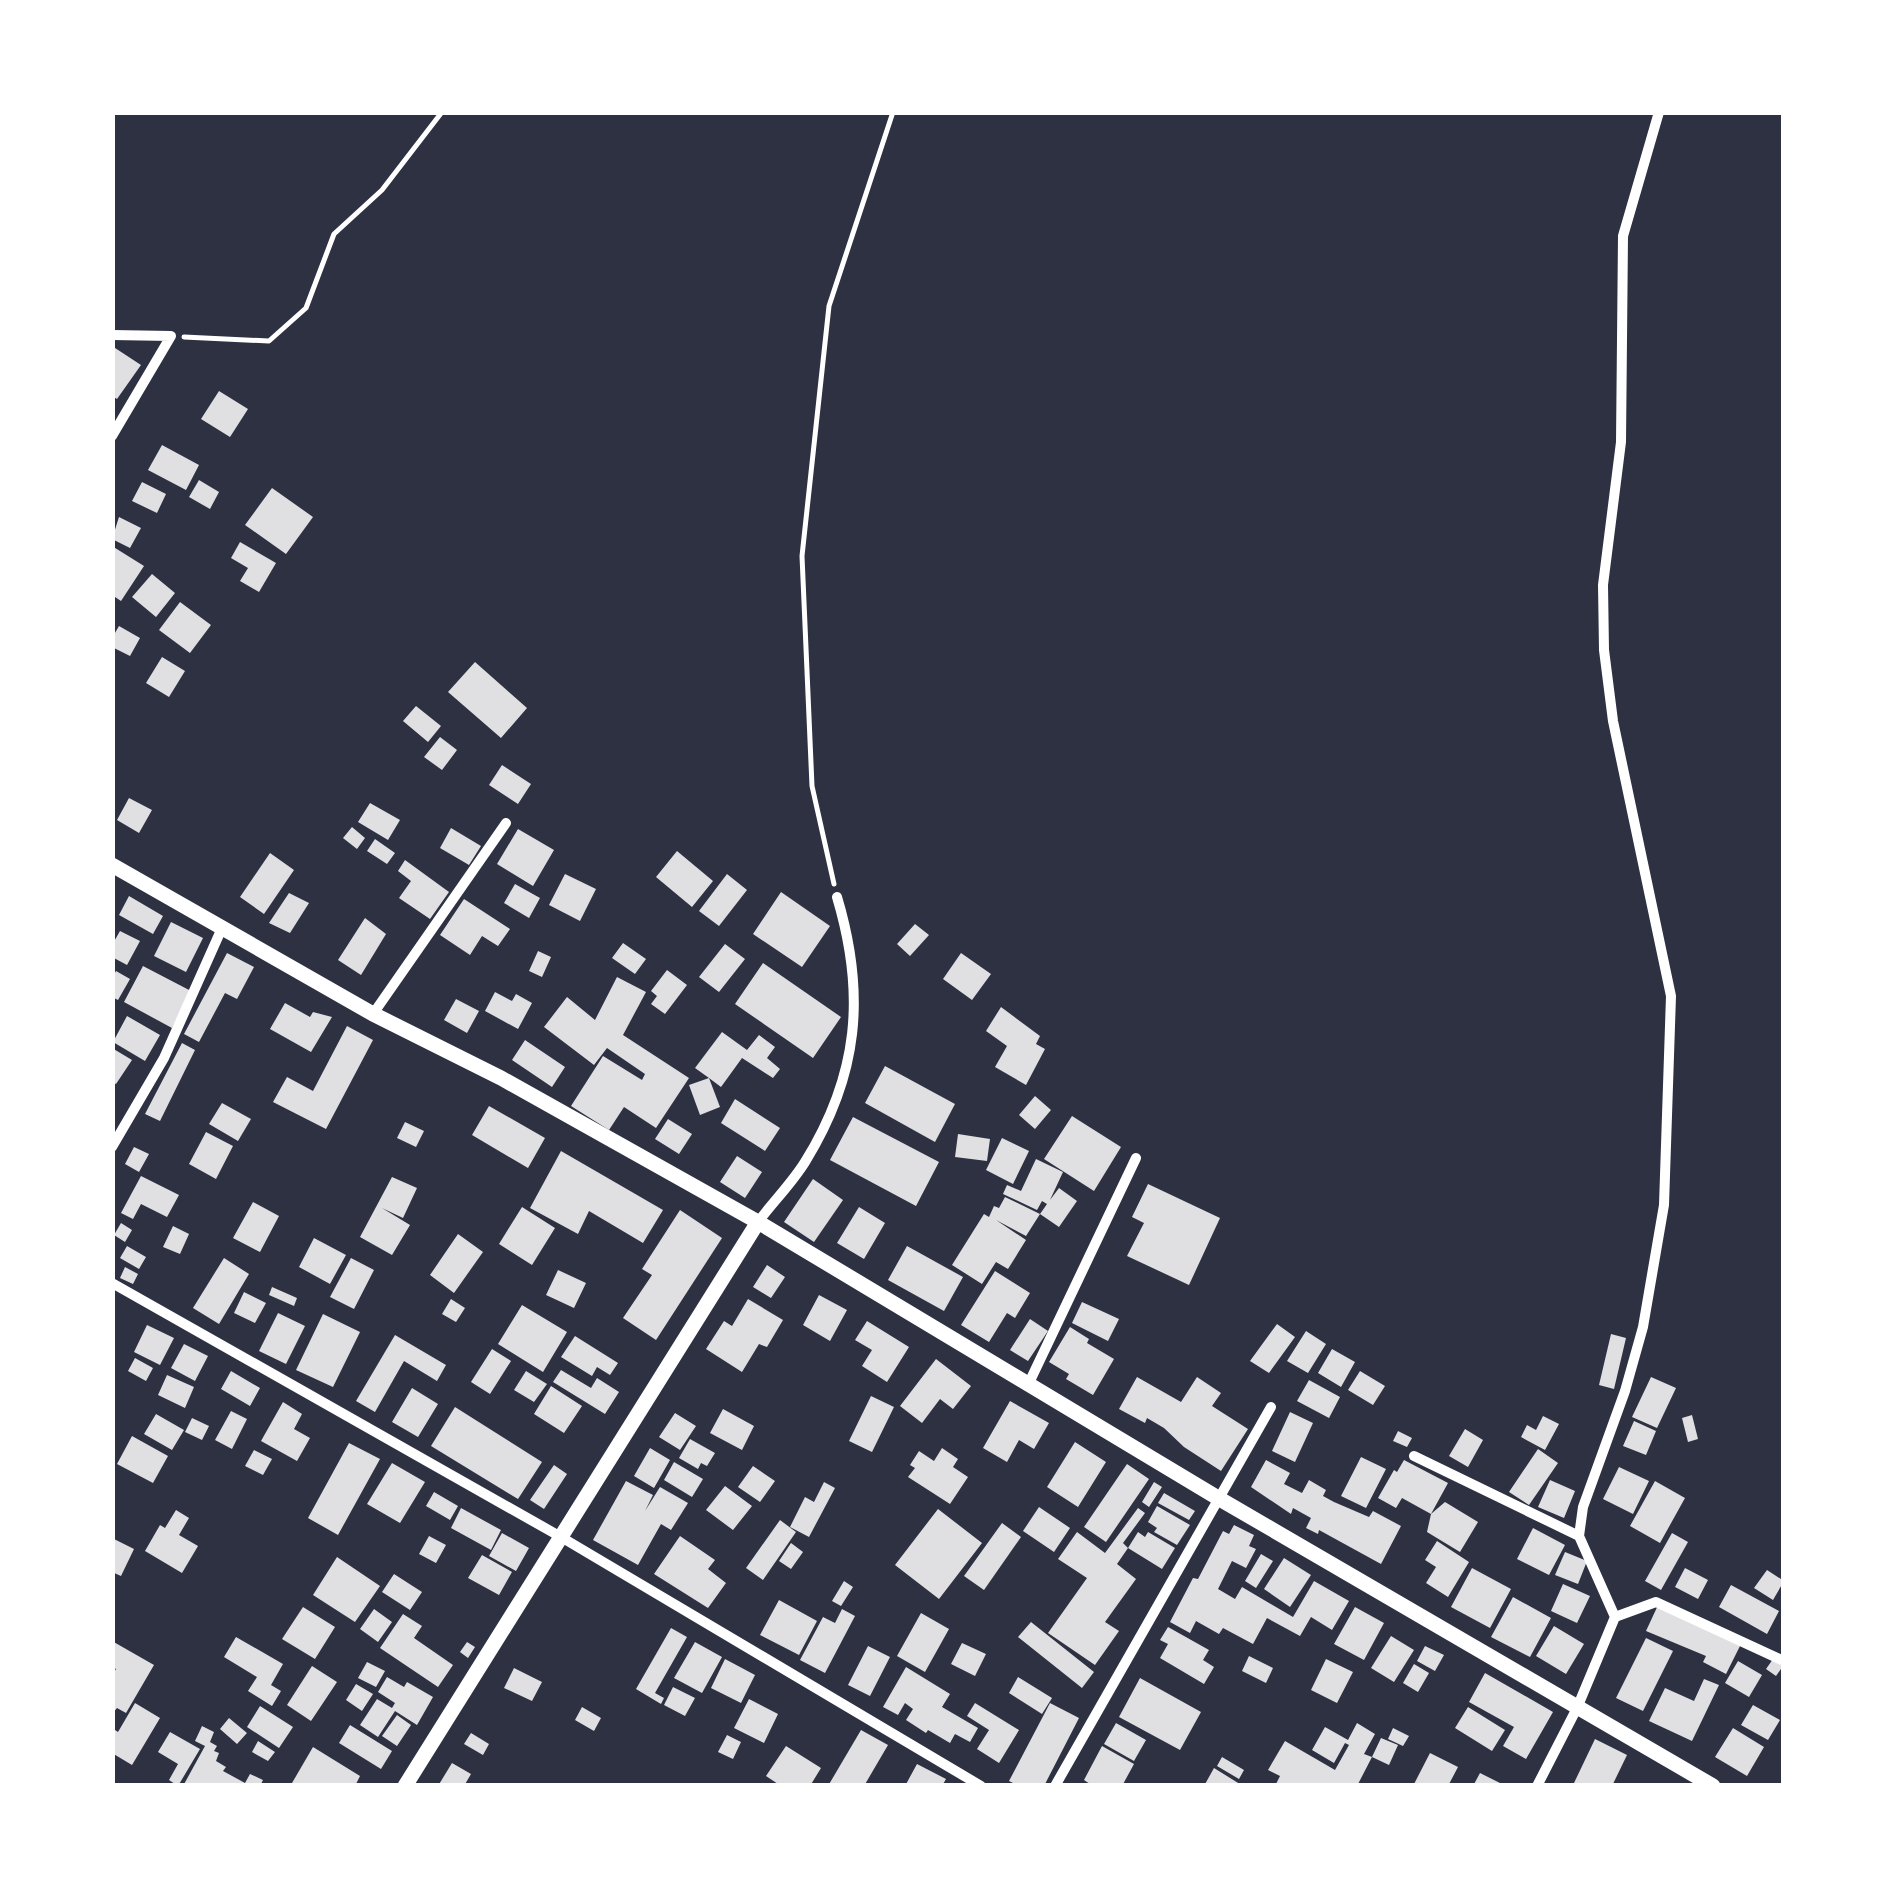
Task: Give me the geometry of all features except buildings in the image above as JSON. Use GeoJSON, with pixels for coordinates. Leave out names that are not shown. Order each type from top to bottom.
{"type":"FeatureCollection","features":[{"type":"Feature","properties":{"kind":"street"},"geometry":{"type":"LineString","coordinates":[[1537,1786],[1577,1708],[1615,1616],[1579,1536],[1583,1507],[1644,1326],[1664,1205],[1671,996],[1613,721],[1604,650],[1603,585],[1621,442],[1623,236],[1658,112]]}},
{"type":"Feature","properties":{"kind":"street"},"geometry":{"type":"LineString","coordinates":[[112,336],[171,336]]}},
{"type":"Feature","properties":{"kind":"street"},"geometry":{"type":"LineString","coordinates":[[112,436],[171,336]]}},
{"type":"Feature","properties":{"kind":"street"},"geometry":{"type":"LineString","coordinates":[[373,1014],[506,823]]}},
{"type":"Feature","properties":{"kind":"street"},"geometry":{"type":"LineString","coordinates":[[112,865],[373,1014],[501,1078],[758,1222],[1218,1498],[1712,1786]]}},
{"type":"Feature","properties":{"kind":"street"},"geometry":{"type":"LineString","coordinates":[[405,1786],[758,1222],[804,1164],[842,1091],[850,1056],[854,992],[849,937],[837,897]]}},
{"type":"Feature","properties":{"kind":"street"},"geometry":{"type":"LineString","coordinates":[[112,1147],[164,1058],[222,928]]}},
{"type":"Feature","properties":{"kind":"street"},"geometry":{"type":"LineString","coordinates":[[1028,1385],[1136,1158]]}},
{"type":"Feature","properties":{"kind":"street"},"geometry":{"type":"LineString","coordinates":[[112,1283],[561,1537],[981,1786]]}},
{"type":"Feature","properties":{"kind":"street"},"geometry":{"type":"LineString","coordinates":[[1055,1786],[1272,1407]]}},
{"type":"Feature","properties":{"kind":"street"},"geometry":{"type":"LineString","coordinates":[[1414,1456],[1579,1536]]}},
{"type":"Feature","properties":{"kind":"street"},"geometry":{"type":"LineString","coordinates":[[1615,1616],[1656,1602],[1784,1661]]}},
{"type":"Feature","properties":{"kind":"path"},"geometry":{"type":"LineString","coordinates":[[171,336],[269,341],[306,308],[334,234],[382,190],[442,112]]}},
{"type":"Feature","properties":{"kind":"path"},"geometry":{"type":"LineString","coordinates":[[837,897],[812,786],[802,556],[829,306],[893,112]]}}]}
